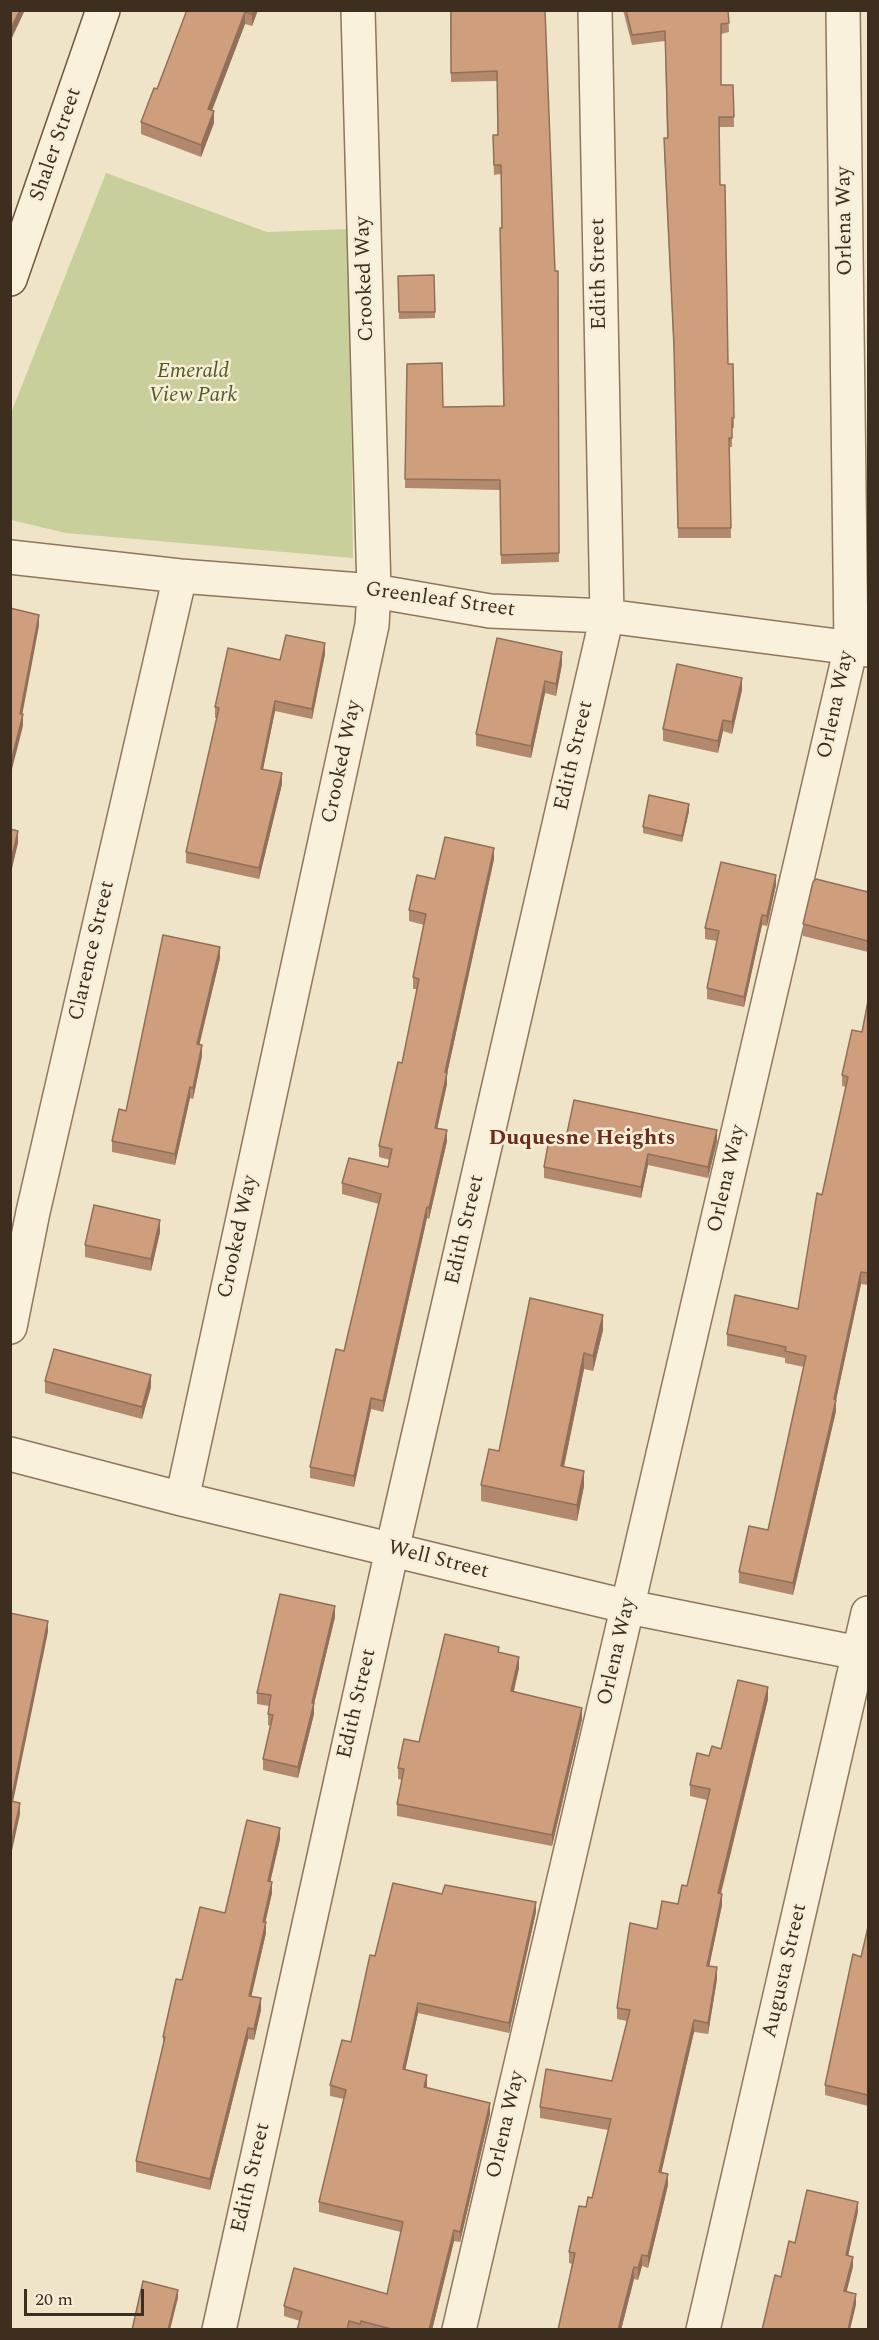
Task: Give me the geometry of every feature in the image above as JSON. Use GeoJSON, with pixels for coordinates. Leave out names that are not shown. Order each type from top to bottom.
{"type":"FeatureCollection","features":[{"type":"Feature","properties":{"kind":"street","name":"Shaler Street"},"geometry":{"type":"LineString","coordinates":[[10,279],[103,10]]}},
{"type":"Feature","properties":{"kind":"street","name":"Crooked Way"},"geometry":{"type":"LineString","coordinates":[[182,1499],[370,637],[374,591],[358,10]]}},
{"type":"Feature","properties":{"kind":"street","name":"Edith Street"},"geometry":{"type":"LineString","coordinates":[[219,2330],[392,1550],[607,616],[595,10]]}},
{"type":"Feature","properties":{"kind":"street","name":"Orlena Way"},"geometry":{"type":"LineString","coordinates":[[459,2330],[629,1607],[860,649],[843,10]]}},
{"type":"Feature","properties":{"kind":"street","name":"Greenleaf Street"},"geometry":{"type":"LineString","coordinates":[[10,557],[180,576],[374,591],[490,611],[607,616],[860,649]]}},
{"type":"Feature","properties":{"kind":"street","name":"Clarence Street"},"geometry":{"type":"LineString","coordinates":[[10,1327],[33,1212],[180,576]]}},
{"type":"Feature","properties":{"kind":"street","name":"Well Street"},"geometry":{"type":"LineString","coordinates":[[10,1454],[182,1499],[629,1607],[864,1654]]}},
{"type":"Feature","properties":{"kind":"street","name":"Augusta Street"},"geometry":{"type":"LineString","coordinates":[[703,2330],[864,1654],[868,1613]]}},
{"type":"Feature","properties":{"kind":"green space","name":"Emerald View Park"},"geometry":{"type":"Polygon","coordinates":[[[106,173],[267,232],[349,229],[353,558],[66,533],[11,520],[11,413],[106,173]]]}},
{"type":"Feature","properties":{"kind":"building"},"geometry":{"type":"Polygon","coordinates":[[[10,10],[20,10],[10,30],[10,10]]]}},
{"type":"Feature","properties":{"kind":"building"},"geometry":{"type":"Polygon","coordinates":[[[187,10],[253,10],[252,14],[245,12],[208,109],[214,111],[201,145],[141,122],[154,88],[157,89],[187,10]]]}},
{"type":"Feature","properties":{"kind":"building"},"geometry":{"type":"Polygon","coordinates":[[[451,10],[545,10],[555,271],[558,271],[559,553],[501,555],[500,480],[405,479],[407,364],[442,363],[443,407],[504,406],[501,165],[494,165],[493,135],[498,135],[497,71],[451,73],[451,10]]]}},
{"type":"Feature","properties":{"kind":"building"},"geometry":{"type":"Polygon","coordinates":[[[626,10],[728,10],[729,23],[721,24],[721,85],[733,85],[734,117],[719,117],[720,185],[725,185],[728,364],[733,364],[734,418],[732,418],[732,438],[729,438],[731,528],[678,528],[674,346],[664,138],[668,138],[665,31],[632,35],[626,10]]]}},
{"type":"Feature","properties":{"kind":"building"},"geometry":{"type":"Polygon","coordinates":[[[434,275],[435,312],[399,312],[398,276],[434,275]]]}},
{"type":"Feature","properties":{"kind":"building"},"geometry":{"type":"Polygon","coordinates":[[[10,608],[39,615],[20,714],[23,714],[10,766],[10,608]]]}},
{"type":"Feature","properties":{"kind":"building"},"geometry":{"type":"Polygon","coordinates":[[[286,635],[325,643],[312,709],[275,701],[261,769],[282,773],[259,868],[186,852],[219,708],[215,707],[228,648],[280,660],[286,635]]]}},
{"type":"Feature","properties":{"kind":"building"},"geometry":{"type":"Polygon","coordinates":[[[497,638],[562,652],[556,684],[545,681],[531,746],[476,734],[497,638]]]}},
{"type":"Feature","properties":{"kind":"building"},"geometry":{"type":"Polygon","coordinates":[[[677,664],[742,678],[732,722],[723,720],[718,741],[663,729],[677,664]]]}},
{"type":"Feature","properties":{"kind":"building"},"geometry":{"type":"Polygon","coordinates":[[[649,795],[689,804],[682,836],[643,827],[649,795]]]}},
{"type":"Feature","properties":{"kind":"building"},"geometry":{"type":"Polygon","coordinates":[[[10,829],[18,831],[10,865],[10,829]]]}},
{"type":"Feature","properties":{"kind":"building"},"geometry":{"type":"Polygon","coordinates":[[[445,837],[494,848],[435,1128],[447,1130],[383,1401],[371,1398],[354,1476],[310,1467],[336,1349],[344,1351],[381,1194],[342,1183],[349,1158],[388,1167],[392,1149],[379,1146],[398,1062],[402,1063],[419,979],[413,977],[426,914],[409,910],[417,875],[435,879],[445,837]]]}},
{"type":"Feature","properties":{"kind":"building"},"geometry":{"type":"Polygon","coordinates":[[[721,862],[776,875],[767,916],[762,915],[744,997],[707,988],[719,931],[705,928],[721,862]]]}},
{"type":"Feature","properties":{"kind":"building"},"geometry":{"type":"Polygon","coordinates":[[[816,879],[868,892],[868,941],[803,924],[813,882],[816,879]]]}},
{"type":"Feature","properties":{"kind":"building"},"geometry":{"type":"Polygon","coordinates":[[[163,935],[220,947],[197,1044],[202,1045],[193,1088],[190,1087],[175,1154],[112,1141],[119,1109],[126,1111],[163,935]]]}},
{"type":"Feature","properties":{"kind":"building"},"geometry":{"type":"Polygon","coordinates":[[[868,1001],[868,1273],[861,1272],[834,1399],[836,1400],[793,1583],[739,1572],[749,1526],[768,1530],[806,1356],[785,1351],[786,1347],[727,1334],[735,1295],[798,1309],[817,1193],[822,1195],[848,1077],[842,1075],[852,1030],[862,1032],[868,1001]]]}},
{"type":"Feature","properties":{"kind":"building"},"geometry":{"type":"Polygon","coordinates":[[[574,1100],[717,1130],[708,1167],[648,1154],[641,1187],[544,1167],[550,1134],[566,1138],[574,1100]]]}},
{"type":"Feature","properties":{"kind":"building"},"geometry":{"type":"Polygon","coordinates":[[[94,1205],[160,1220],[151,1259],[85,1245],[94,1205]]]}},
{"type":"Feature","properties":{"kind":"building"},"geometry":{"type":"Polygon","coordinates":[[[530,1298],[603,1315],[593,1356],[584,1353],[561,1466],[584,1471],[577,1505],[481,1485],[489,1449],[499,1451],[530,1298]]]}},
{"type":"Feature","properties":{"kind":"building"},"geometry":{"type":"Polygon","coordinates":[[[54,1349],[151,1375],[142,1407],[45,1381],[54,1349]]]}},
{"type":"Feature","properties":{"kind":"building"},"geometry":{"type":"Polygon","coordinates":[[[280,1594],[335,1606],[298,1767],[263,1759],[273,1715],[268,1714],[271,1695],[257,1693],[280,1594]]]}},
{"type":"Feature","properties":{"kind":"building"},"geometry":{"type":"Polygon","coordinates":[[[10,1613],[48,1621],[11,1801],[20,1803],[10,1849],[10,1613]]]}},
{"type":"Feature","properties":{"kind":"building"},"geometry":{"type":"Polygon","coordinates":[[[445,1634],[499,1647],[498,1652],[519,1657],[511,1691],[582,1708],[552,1835],[397,1804],[404,1769],[398,1768],[404,1739],[419,1742],[445,1634]]]}},
{"type":"Feature","properties":{"kind":"building"},"geometry":{"type":"Polygon","coordinates":[[[738,1680],[768,1687],[718,1893],[722,1894],[707,1966],[717,1967],[708,2023],[694,2020],[659,2172],[668,2174],[648,2256],[642,2255],[638,2268],[634,2267],[618,2330],[558,2330],[575,2253],[569,2252],[579,2206],[586,2207],[588,2197],[592,2198],[611,2119],[540,2107],[546,2069],[612,2081],[630,2010],[617,2008],[630,1923],[657,1929],[662,1901],[678,1904],[682,1885],[687,1886],[710,1789],[690,1785],[697,1753],[709,1756],[712,1746],[721,1749],[738,1680]]]}},
{"type":"Feature","properties":{"kind":"building"},"geometry":{"type":"Polygon","coordinates":[[[247,1820],[280,1828],[268,1881],[272,1882],[263,1922],[266,1922],[249,1996],[261,1998],[254,2029],[248,2028],[210,2179],[136,2161],[176,1979],[182,1980],[200,1907],[225,1913],[247,1820]]]}},
{"type":"Feature","properties":{"kind":"building"},"geometry":{"type":"Polygon","coordinates":[[[393,1883],[442,1894],[445,1885],[536,1902],[509,2023],[418,2003],[403,2069],[427,2075],[424,2087],[490,2103],[460,2232],[454,2230],[429,2330],[395,2330],[361,2321],[360,2324],[349,2321],[347,2330],[297,2330],[302,2312],[284,2306],[294,2268],[387,2294],[403,2222],[319,2202],[346,2090],[330,2085],[342,2040],[351,2042],[370,1955],[375,1956],[393,1883]]]}},
{"type":"Feature","properties":{"kind":"building"},"geometry":{"type":"Polygon","coordinates":[[[868,1927],[868,2095],[825,2085],[853,1954],[861,1957],[868,1927]]]}},
{"type":"Feature","properties":{"kind":"building"},"geometry":{"type":"Polygon","coordinates":[[[807,2190],[858,2202],[846,2255],[853,2257],[844,2291],[856,2294],[848,2330],[762,2330],[775,2275],[781,2277],[789,2241],[795,2243],[807,2190]]]}},
{"type":"Feature","properties":{"kind":"building"},"geometry":{"type":"Polygon","coordinates":[[[143,2281],[178,2290],[168,2330],[132,2330],[143,2281]]]}},
{"type":"Feature","properties":{"kind":"district","name":"Duquesne Heights"},"geometry":{"type":"Point","coordinates":[582,1140]}}]}
